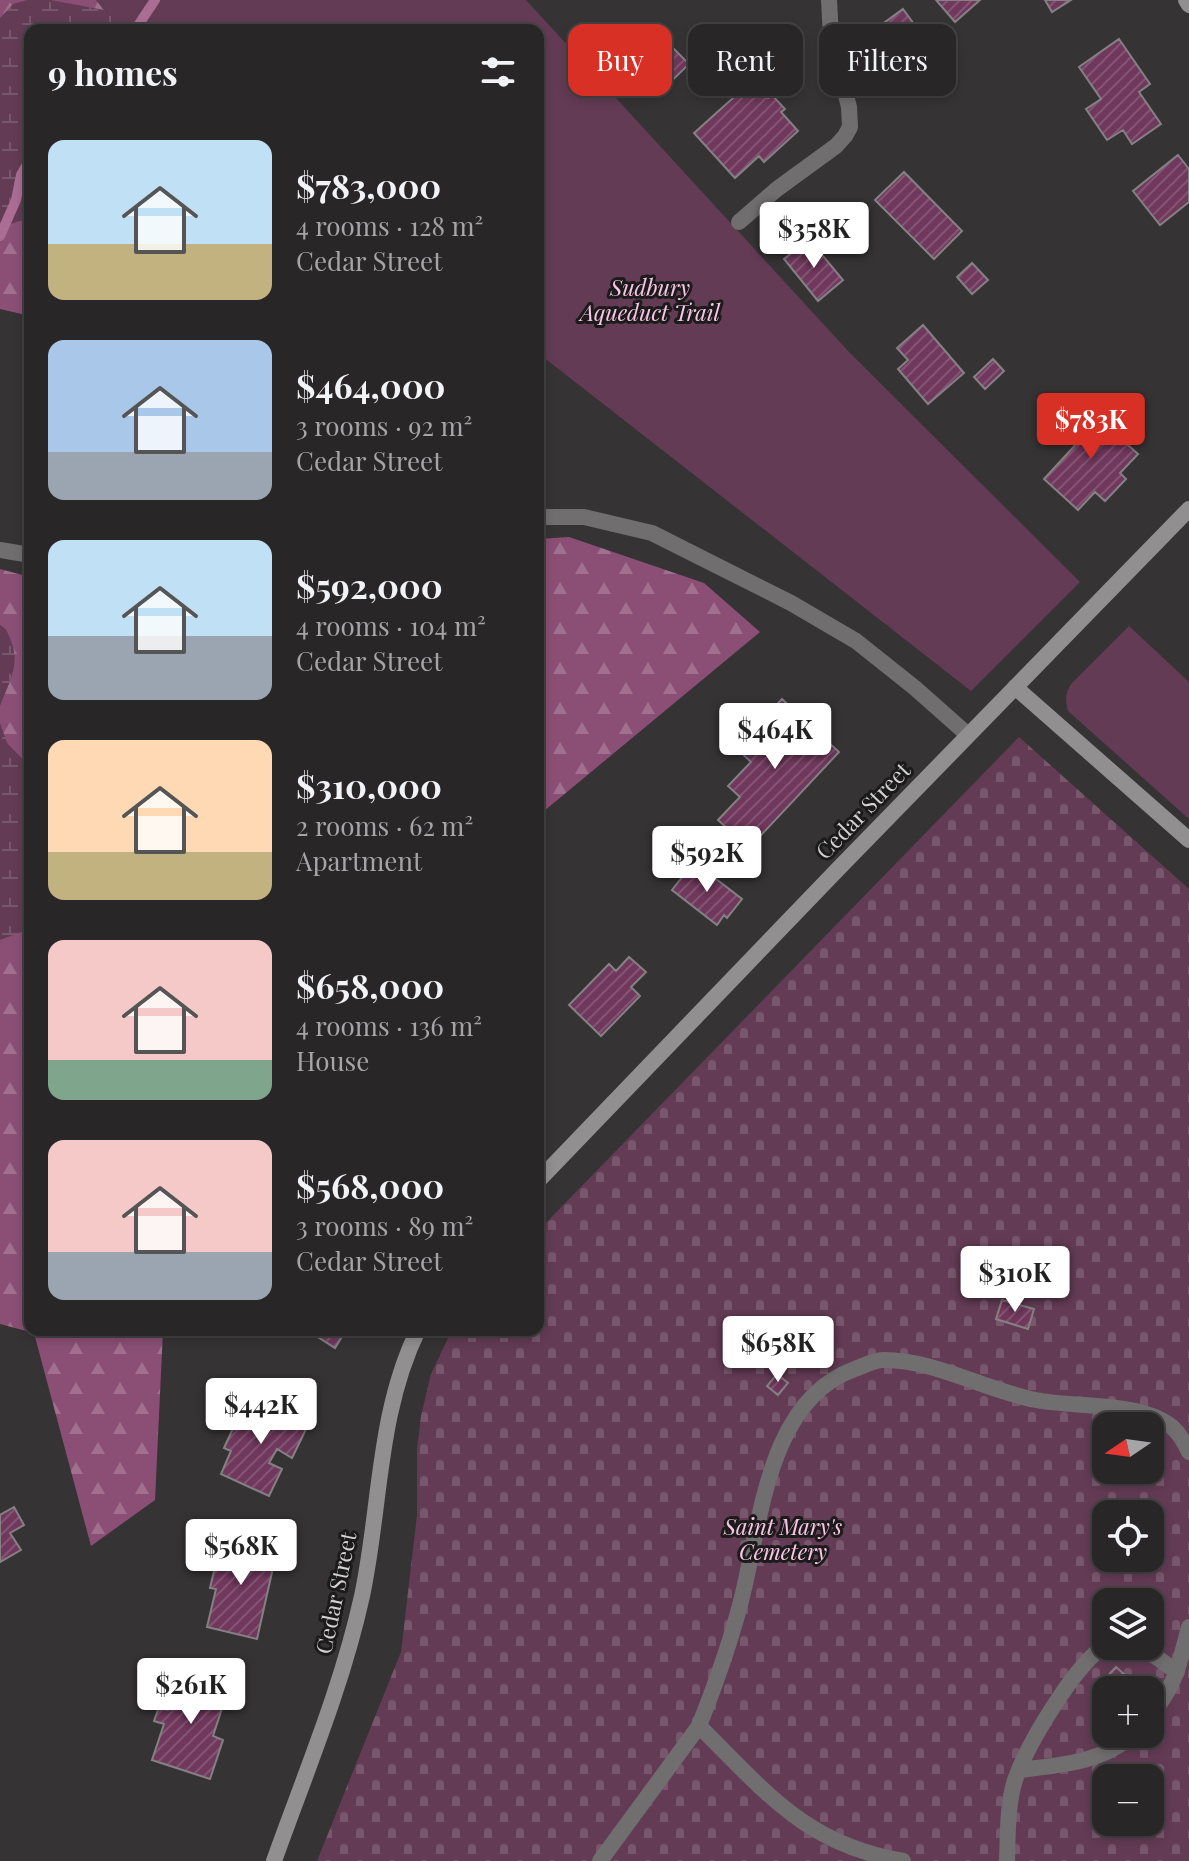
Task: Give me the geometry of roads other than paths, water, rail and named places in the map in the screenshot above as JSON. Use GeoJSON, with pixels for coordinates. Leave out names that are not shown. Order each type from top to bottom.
{"type":"FeatureCollection","features":[{"type":"Feature","properties":{"kind":"street"},"geometry":{"type":"LineString","coordinates":[[739,222],[777,189],[836,146],[850,127],[849,107],[831,37],[829,0]]}},
{"type":"Feature","properties":{"kind":"street","name":"Cedar Street"},"geometry":{"type":"LineString","coordinates":[[544,1175],[1189,509]]}},
{"type":"Feature","properties":{"kind":"street"},"geometry":{"type":"LineString","coordinates":[[544,517],[584,517],[652,533],[791,603],[856,641],[968,735]]}},
{"type":"Feature","properties":{"kind":"street"},"geometry":{"type":"LineString","coordinates":[[0,550],[24,554]]}},
{"type":"Feature","properties":{"kind":"street"},"geometry":{"type":"LineString","coordinates":[[1015,687],[1189,840]]}},
{"type":"Feature","properties":{"kind":"street","name":"Cedar Street"},"geometry":{"type":"LineString","coordinates":[[274,1861],[335,1690],[356,1621],[367,1571],[389,1414],[397,1380],[415,1336]]}},
{"type":"Feature","properties":{"kind":"street"},"geometry":{"type":"LineString","coordinates":[[600,1861],[699,1726],[732,1634],[744,1592],[759,1514],[780,1446],[813,1397],[837,1375],[882,1360],[921,1365],[1028,1399],[1145,1414],[1173,1427],[1189,1452]]}},
{"type":"Feature","properties":{"kind":"street"},"geometry":{"type":"LineString","coordinates":[[1164,1700],[1177,1672],[1189,1627]]}},
{"type":"Feature","properties":{"kind":"street"},"geometry":{"type":"LineString","coordinates":[[1007,1861],[1012,1792],[1019,1770],[1057,1702],[1092,1658]]}},
{"type":"Feature","properties":{"kind":"street"},"geometry":{"type":"LineString","coordinates":[[1160,1660],[1177,1672]]}},
{"type":"Feature","properties":{"kind":"street"},"geometry":{"type":"LineString","coordinates":[[699,1726],[786,1811],[812,1830],[856,1850],[903,1861]]}},
{"type":"Feature","properties":{"kind":"street"},"geometry":{"type":"LineString","coordinates":[[1019,1770],[1078,1761],[1115,1748]]}},
{"type":"Feature","properties":{"kind":"waterway"},"geometry":{"type":"LineString","coordinates":[[139,24],[155,0]]}},
{"type":"Feature","properties":{"kind":"waterway"},"geometry":{"type":"LineString","coordinates":[[0,236],[16,200],[24,170]]}},
{"type":"Feature","properties":{"kind":"park label","name":"Sudbury Aqueduct Trail"},"geometry":{"type":"Point","coordinates":[650,300]}},
{"type":"Feature","properties":{"kind":"park label","name":"Saint Mary's Cemetery"},"geometry":{"type":"Point","coordinates":[783,1540]}}]}
